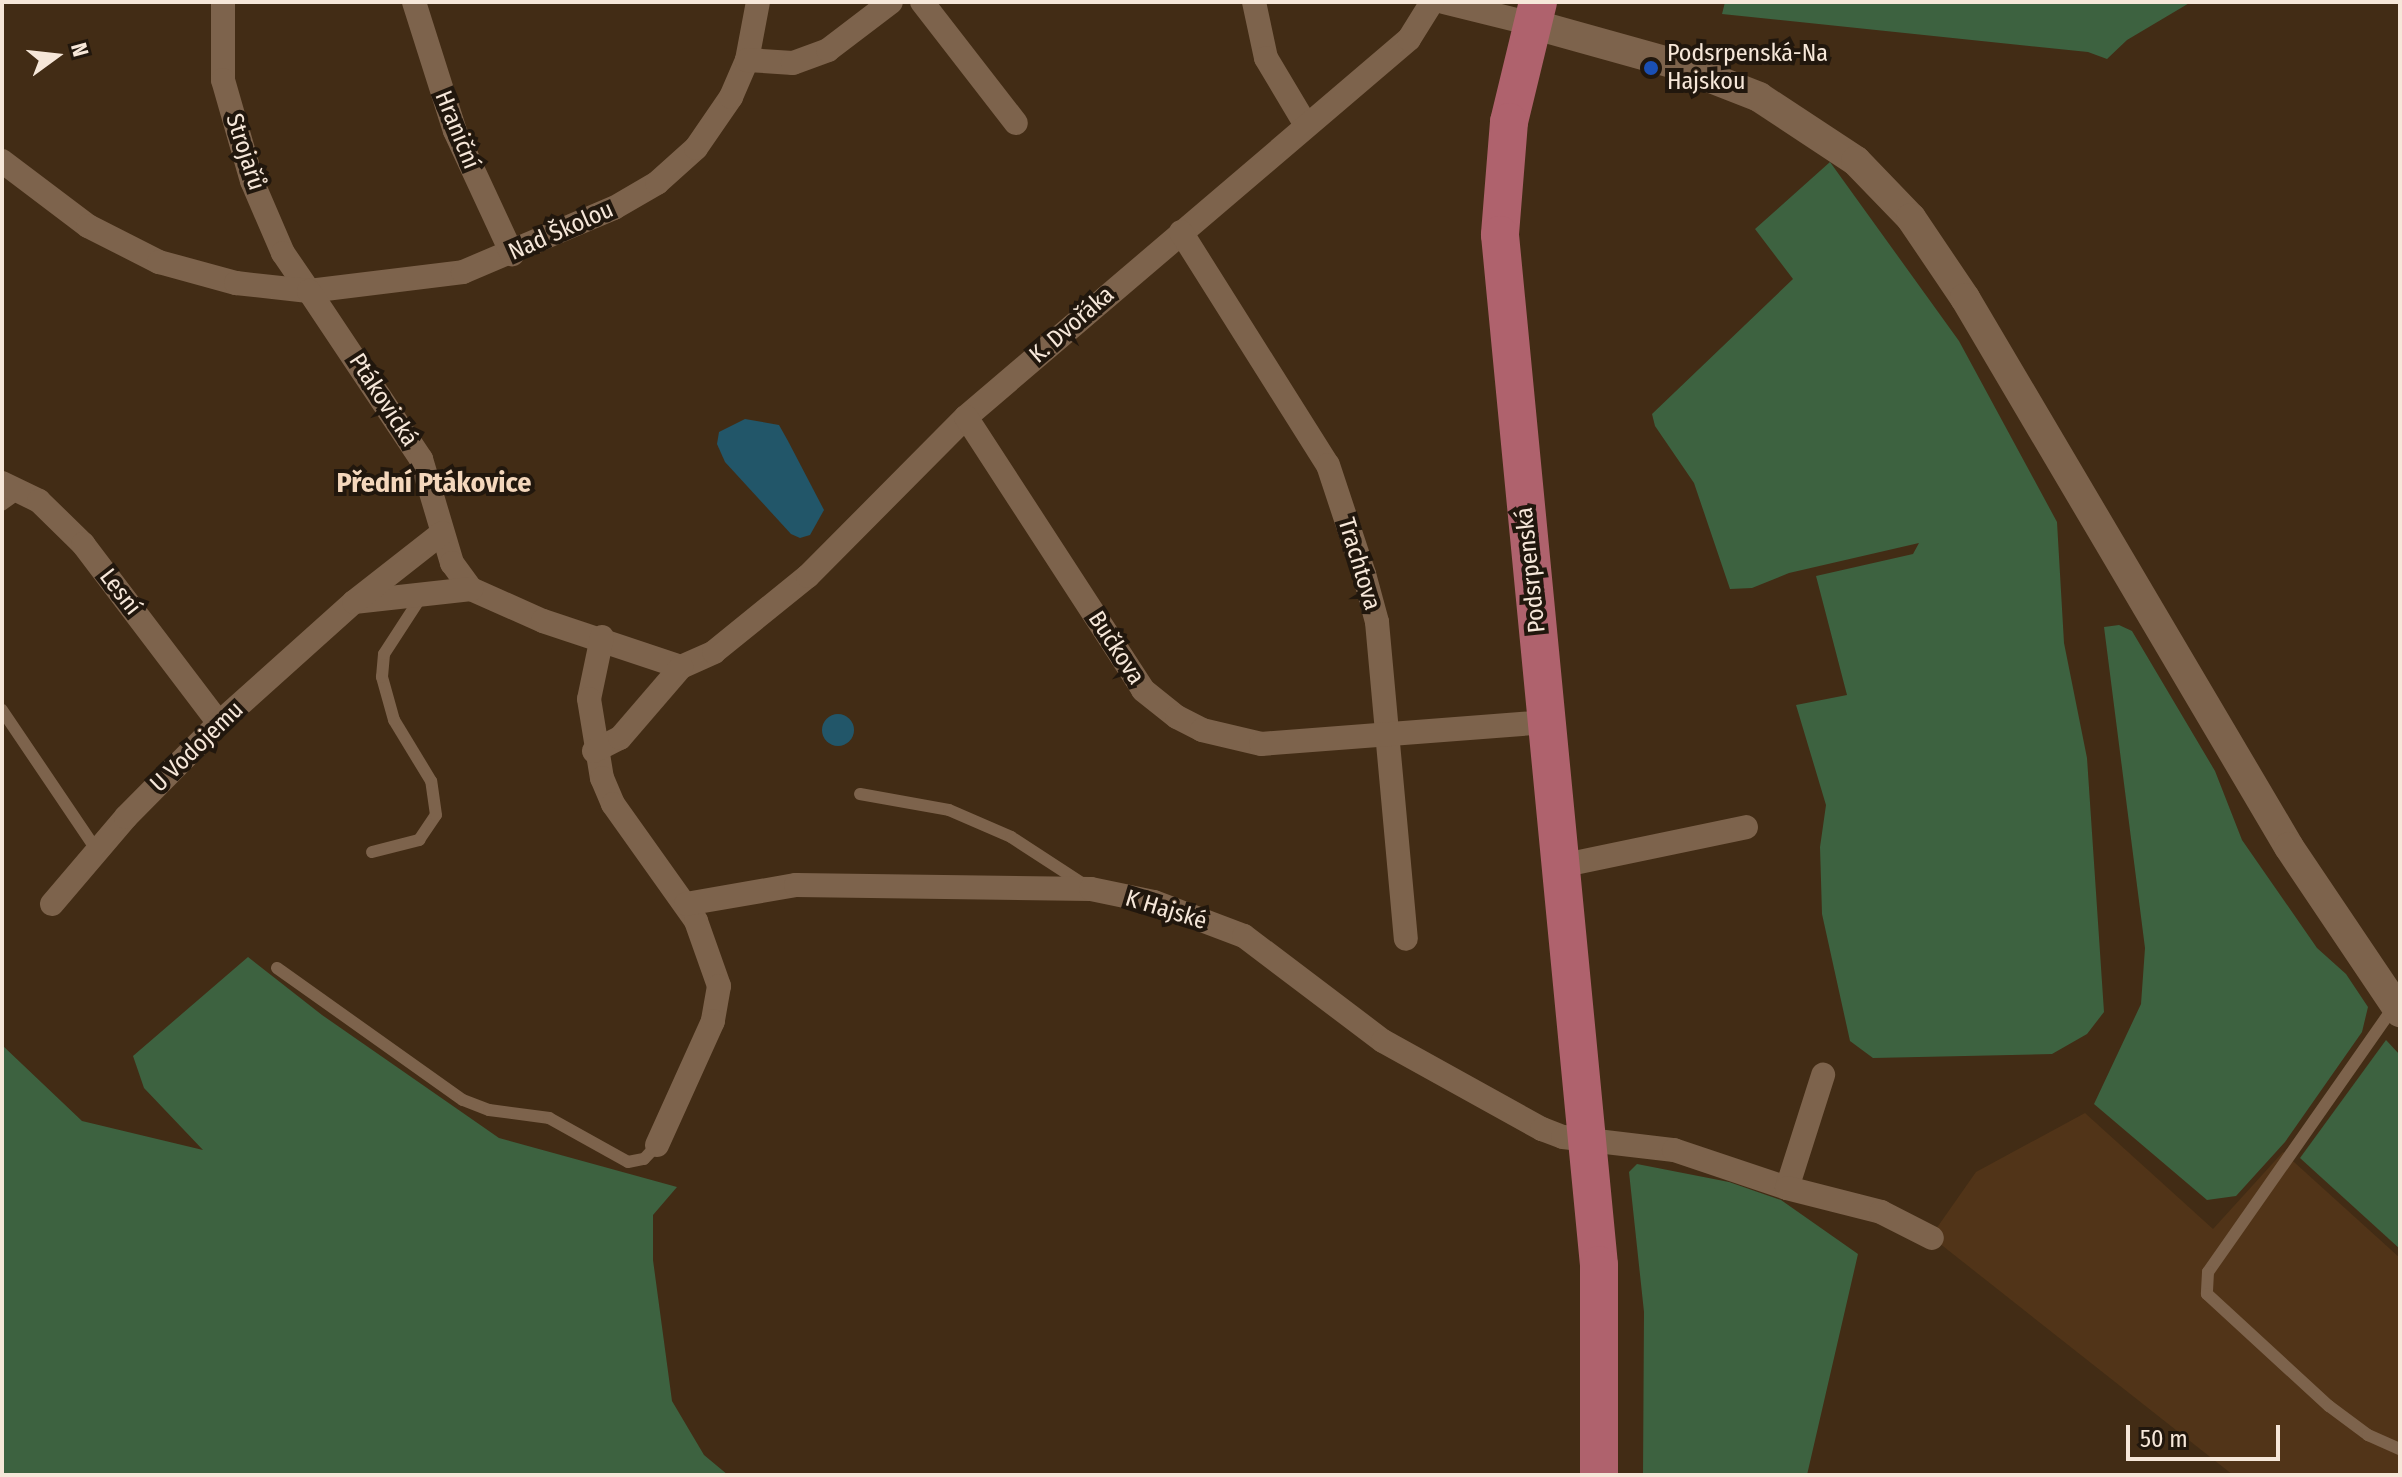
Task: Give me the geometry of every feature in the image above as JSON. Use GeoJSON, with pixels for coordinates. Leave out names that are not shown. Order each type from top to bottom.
{"type":"FeatureCollection","features":[{"type":"Feature","properties":{"kind":"main road","name":"Podsrpenská"},"geometry":{"type":"LineString","coordinates":[[1535,13],[1509,122],[1500,235],[1601,1311],[1599,1475]]}},
{"type":"Feature","properties":{"kind":"street","name":"Strojařů"},"geometry":{"type":"LineString","coordinates":[[223,2],[223,80],[252,181],[283,253],[309,291]]}},
{"type":"Feature","properties":{"kind":"street","name":"Hraniční"},"geometry":{"type":"LineString","coordinates":[[414,2],[455,131],[512,254]]}},
{"type":"Feature","properties":{"kind":"street","name":"Nad Školou"},"geometry":{"type":"LineString","coordinates":[[309,291],[463,272],[512,254],[657,183],[696,148],[731,97],[747,60],[758,2]]}},
{"type":"Feature","properties":{"kind":"street"},"geometry":{"type":"LineString","coordinates":[[747,60],[793,63],[828,50],[891,2]]}},
{"type":"Feature","properties":{"kind":"street"},"geometry":{"type":"LineString","coordinates":[[922,2],[1016,123]]}},
{"type":"Feature","properties":{"kind":"street"},"geometry":{"type":"LineString","coordinates":[[1254,2],[1266,58],[1306,125]]}},
{"type":"Feature","properties":{"kind":"street","name":"K. Dvořáka"},"geometry":{"type":"LineString","coordinates":[[681,667],[714,652],[808,576],[966,417],[1409,39],[1432,2]]}},
{"type":"Feature","properties":{"kind":"street"},"geometry":{"type":"LineString","coordinates":[[1444,2],[1535,13],[1759,97],[1822,134],[1911,218],[1972,309],[2289,847],[2398,1008]]}},
{"type":"Feature","properties":{"kind":"street"},"geometry":{"type":"LineString","coordinates":[[2,161],[88,226],[159,262],[236,283],[309,291]]}},
{"type":"Feature","properties":{"kind":"street","name":"Trachtova"},"geometry":{"type":"LineString","coordinates":[[1181,232],[1328,465],[1377,622],[1406,939]]}},
{"type":"Feature","properties":{"kind":"street","name":"Ptákovická"},"geometry":{"type":"LineString","coordinates":[[309,291],[421,459],[452,563],[471,589]]}},
{"type":"Feature","properties":{"kind":"street","name":"Bučkova"},"geometry":{"type":"LineString","coordinates":[[966,417],[1143,690],[1177,717],[1202,730],[1261,744],[1389,737],[1546,722]]}},
{"type":"Feature","properties":{"kind":"street","name":"Lesní"},"geometry":{"type":"LineString","coordinates":[[8,493],[39,501],[83,544],[219,723]]}},
{"type":"Feature","properties":{"kind":"street","name":"U Vodojemu"},"geometry":{"type":"LineString","coordinates":[[52,904],[97,851],[219,723],[354,602],[442,533]]}},
{"type":"Feature","properties":{"kind":"street"},"geometry":{"type":"LineString","coordinates":[[354,602],[471,589],[532,617],[602,637],[681,667],[620,738],[594,751]]}},
{"type":"Feature","properties":{"kind":"street"},"geometry":{"type":"LineString","coordinates":[[602,637],[589,699],[594,751],[613,804],[686,904],[716,967],[718,1003],[657,1145]]}},
{"type":"Feature","properties":{"kind":"street"},"geometry":{"type":"LineString","coordinates":[[1560,866],[1746,827]]}},
{"type":"Feature","properties":{"kind":"street","name":"K Hajské"},"geometry":{"type":"LineString","coordinates":[[686,904],[796,885],[1091,889],[1154,902],[1244,936],[1383,1041],[1542,1129],[1587,1140],[1674,1150],[1787,1188],[1881,1212],[1932,1238]]}},
{"type":"Feature","properties":{"kind":"street"},"geometry":{"type":"LineString","coordinates":[[1787,1188],[1823,1075]]}},
{"type":"Feature","properties":{"kind":"lane"},"geometry":{"type":"LineString","coordinates":[[372,852],[419,840],[436,815],[431,781],[394,720],[382,677],[384,654],[423,594]]}},
{"type":"Feature","properties":{"kind":"lane"},"geometry":{"type":"LineString","coordinates":[[2,710],[97,851]]}},
{"type":"Feature","properties":{"kind":"lane"},"geometry":{"type":"LineString","coordinates":[[860,794],[949,810],[1011,837],[1091,889]]}},
{"type":"Feature","properties":{"kind":"lane"},"geometry":{"type":"LineString","coordinates":[[277,968],[463,1100],[489,1110],[549,1118],[628,1162],[644,1159],[657,1145]]}},
{"type":"Feature","properties":{"kind":"lane"},"geometry":{"type":"LineString","coordinates":[[2398,1008],[2208,1272],[2207,1294],[2329,1406],[2368,1435],[2400,1449]]}},
{"type":"Feature","properties":{"kind":"shaded area"},"geometry":{"type":"Polygon","coordinates":[[[2085,1113],[2213,1229],[2283,1152],[2400,1258],[2400,1475],[2233,1475],[1939,1243],[1936,1229],[1976,1172],[2085,1113]]]}},
{"type":"Feature","properties":{"kind":"green space"},"geometry":{"type":"Polygon","coordinates":[[[1725,2],[2191,2],[2127,40],[2107,59],[2088,52],[1722,14],[1725,2]]]}},
{"type":"Feature","properties":{"kind":"green space"},"geometry":{"type":"Polygon","coordinates":[[[1830,162],[1959,341],[2057,522],[2064,643],[2087,758],[2104,1012],[2087,1034],[2052,1054],[1873,1058],[1850,1041],[1822,914],[1820,847],[1826,805],[1796,705],[1847,695],[1816,576],[1913,554],[1919,543],[1789,573],[1752,588],[1730,589],[1694,483],[1655,426],[1652,414],[1793,279],[1755,229],[1830,162]]]}},
{"type":"Feature","properties":{"kind":"green space"},"geometry":{"type":"Polygon","coordinates":[[[2119,625],[2132,631],[2215,771],[2242,840],[2317,948],[2346,974],[2368,1007],[2362,1032],[2285,1142],[2236,1196],[2207,1200],[2094,1104],[2141,1004],[2145,948],[2104,627],[2119,625]]]}},
{"type":"Feature","properties":{"kind":"green space"},"geometry":{"type":"Polygon","coordinates":[[[248,957],[322,1015],[499,1138],[677,1187],[653,1215],[653,1260],[672,1401],[704,1455],[728,1475],[2,1475],[2,1045],[82,1121],[203,1150],[144,1088],[133,1056],[248,957]]]}},
{"type":"Feature","properties":{"kind":"green space"},"geometry":{"type":"Polygon","coordinates":[[[2386,1040],[2400,1055],[2400,1249],[2300,1158],[2386,1040]]]}},
{"type":"Feature","properties":{"kind":"green space"},"geometry":{"type":"Polygon","coordinates":[[[1637,1164],[1729,1182],[1781,1200],[1858,1254],[1807,1475],[1643,1475],[1644,1312],[1629,1172],[1637,1164]]]}},
{"type":"Feature","properties":{"kind":"water"},"geometry":{"type":"Polygon","coordinates":[[[745,419],[779,425],[788,441],[824,510],[810,535],[800,538],[791,534],[725,462],[717,444],[719,432],[745,419]]]}},
{"type":"Feature","properties":{"kind":"water"},"geometry":{"type":"Polygon","coordinates":[[[838,714],[850,718],[854,730],[850,742],[838,746],[826,742],[822,730],[826,718],[838,714]]]}},
{"type":"Feature","properties":{"kind":"place","name":"Podsrpenská-Na Hajskou"},"geometry":{"type":"Point","coordinates":[1651,68]}},
{"type":"Feature","properties":{"kind":"district","name":"Přední Ptákovice"},"geometry":{"type":"Point","coordinates":[434,483]}}]}
